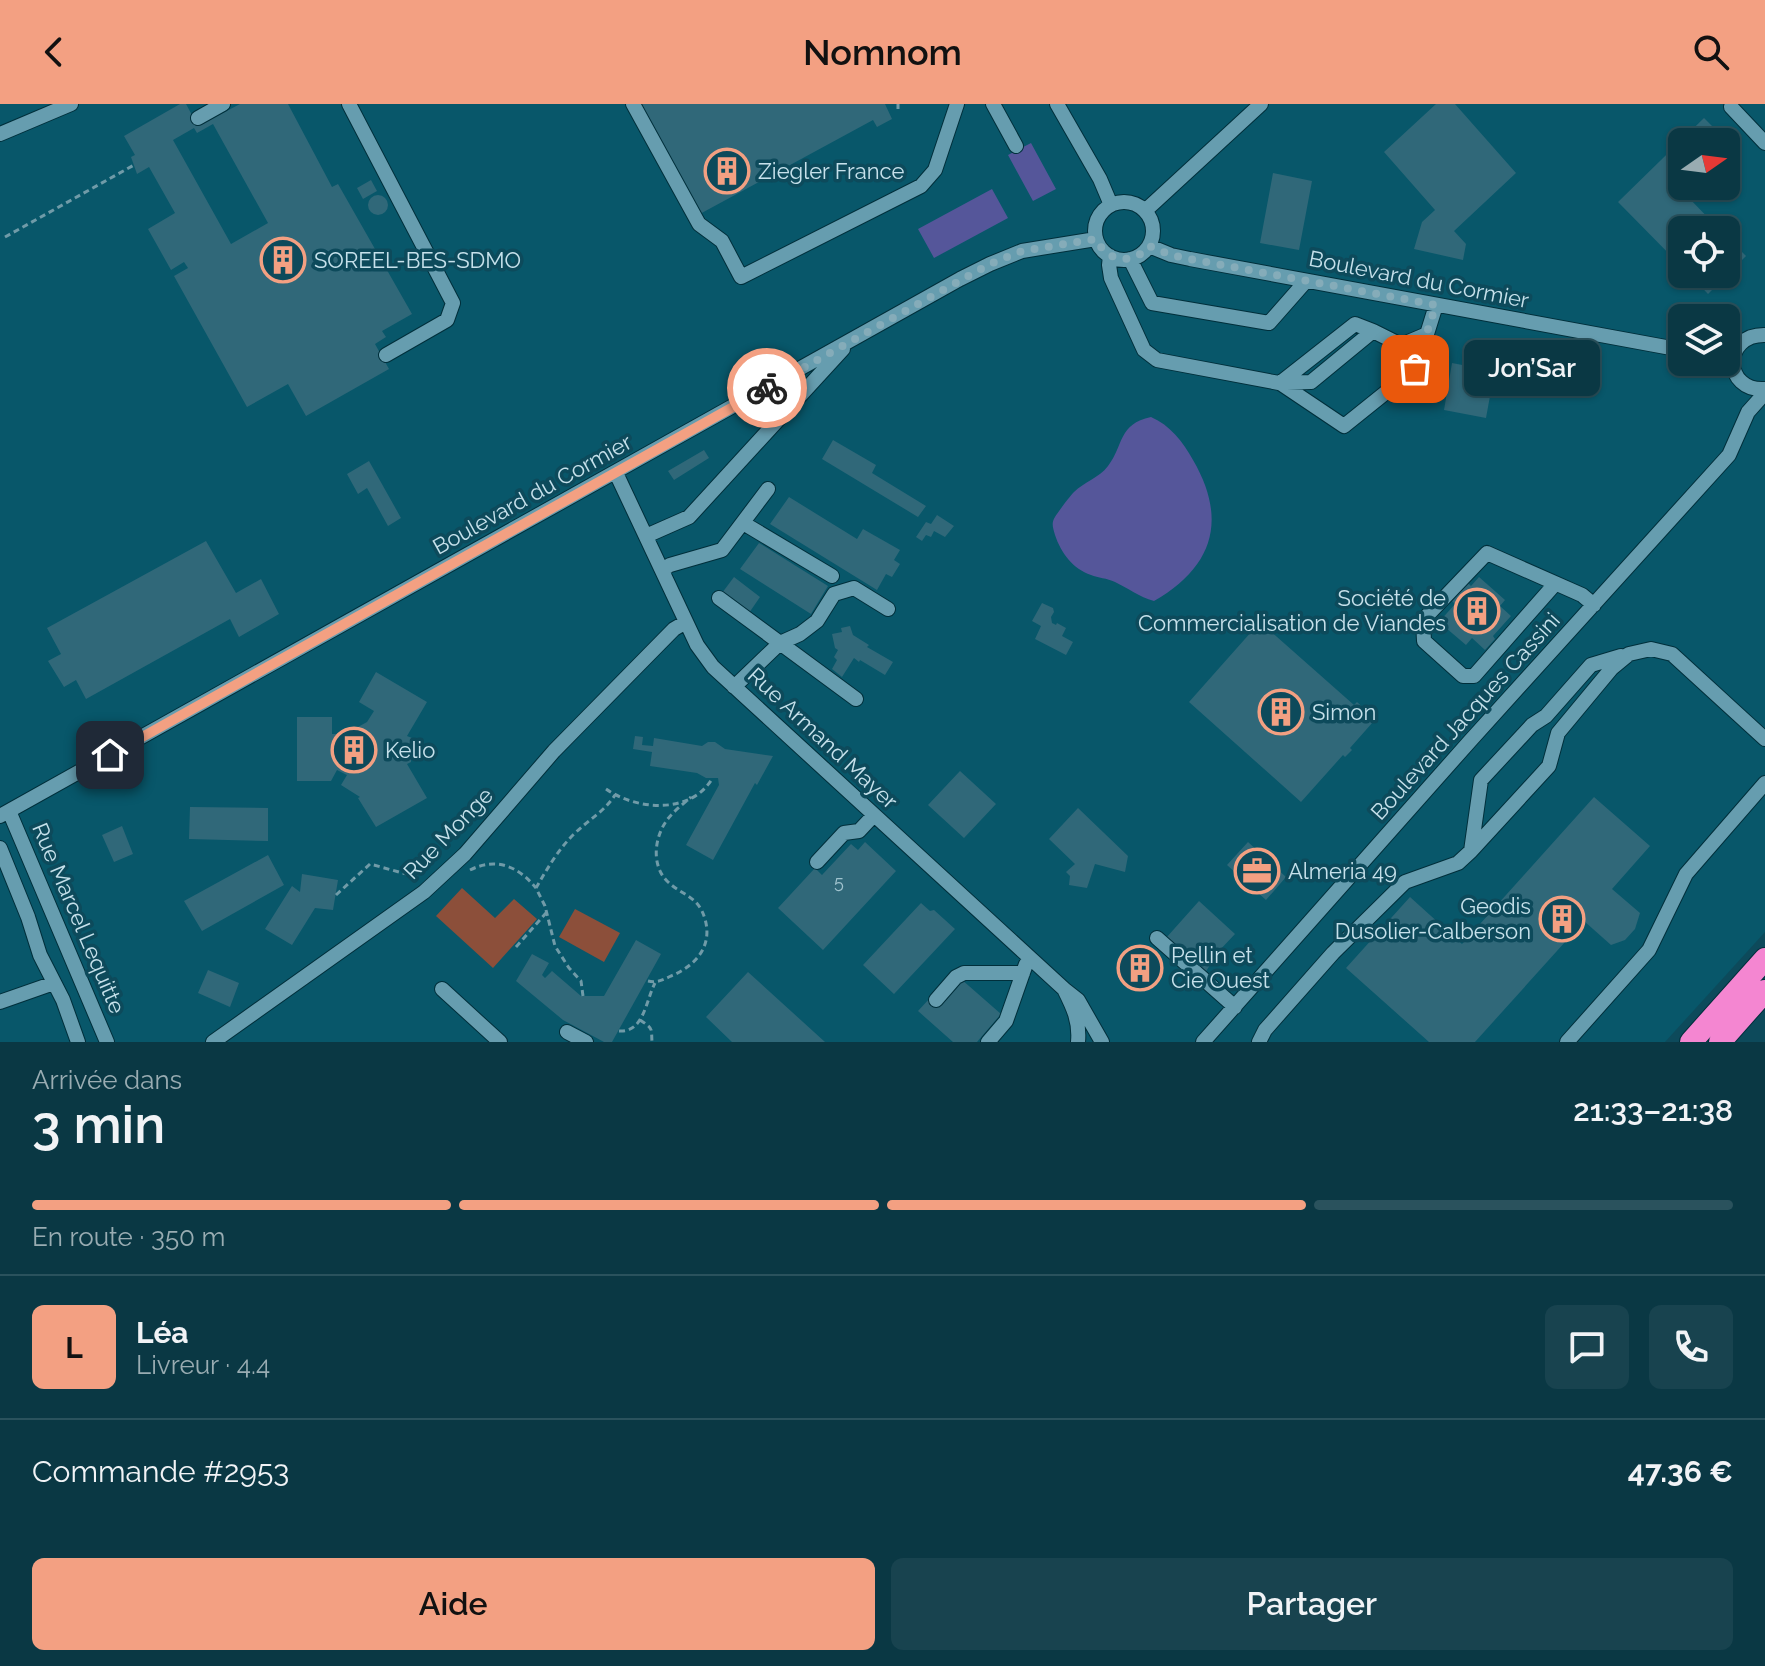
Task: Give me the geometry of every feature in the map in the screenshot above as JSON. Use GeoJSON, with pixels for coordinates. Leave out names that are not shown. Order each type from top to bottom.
{"type":"FeatureCollection","features":[{"type":"Feature","properties":{"kind":"highway"},"geometry":{"type":"LineString","coordinates":[[1691,1042],[1765,959]]}},
{"type":"Feature","properties":{"kind":"highway"},"geometry":{"type":"LineString","coordinates":[[1720,1042],[1765,991]]}},
{"type":"Feature","properties":{"kind":"street"},"geometry":{"type":"LineString","coordinates":[[0,134],[71,104]]}},
{"type":"Feature","properties":{"kind":"street"},"geometry":{"type":"LineString","coordinates":[[198,118],[223,104]]}},
{"type":"Feature","properties":{"kind":"street"},"geometry":{"type":"LineString","coordinates":[[349,104],[453,303],[447,320],[386,355]]}},
{"type":"Feature","properties":{"kind":"street"},"geometry":{"type":"LineString","coordinates":[[633,104],[699,224],[722,241],[741,277],[921,186],[935,170],[957,104]]}},
{"type":"Feature","properties":{"kind":"street"},"geometry":{"type":"LineString","coordinates":[[993,104],[1016,146]]}},
{"type":"Feature","properties":{"kind":"street"},"geometry":{"type":"LineString","coordinates":[[1057,104],[1100,179],[1111,205]]}},
{"type":"Feature","properties":{"kind":"street"},"geometry":{"type":"LineString","coordinates":[[1146,210],[1261,104]]}},
{"type":"Feature","properties":{"kind":"street"},"geometry":{"type":"LineString","coordinates":[[1731,107],[1765,143]]}},
{"type":"Feature","properties":{"kind":"street"},"geometry":{"type":"LineString","coordinates":[[1120,202],[1138,204],[1146,210],[1151,218],[1153,237],[1149,246],[1137,257],[1121,260],[1100,247],[1095,229],[1103,211],[1120,202]]}},
{"type":"Feature","properties":{"kind":"street","name":"Boulevard du Cormier"},"geometry":{"type":"LineString","coordinates":[[5,814],[960,279],[1022,251],[1096,239]]}},
{"type":"Feature","properties":{"kind":"street","name":"Boulevard du Cormier"},"geometry":{"type":"LineString","coordinates":[[1149,246],[1190,259],[1668,347]]}},
{"type":"Feature","properties":{"kind":"street"},"geometry":{"type":"LineString","coordinates":[[1110,256],[1111,278],[1144,350],[1157,360],[1279,383],[1311,382],[1373,331],[1401,345],[1427,334]]}},
{"type":"Feature","properties":{"kind":"street"},"geometry":{"type":"LineString","coordinates":[[1130,259],[1152,303],[1269,323],[1306,281]]}},
{"type":"Feature","properties":{"kind":"street"},"geometry":{"type":"LineString","coordinates":[[1279,383],[1344,426],[1415,369],[1436,305]]}},
{"type":"Feature","properties":{"kind":"street"},"geometry":{"type":"LineString","coordinates":[[1740,342],[1763,334]]}},
{"type":"Feature","properties":{"kind":"street"},"geometry":{"type":"LineString","coordinates":[[646,536],[689,517],[851,340]]}},
{"type":"Feature","properties":{"kind":"street"},"geometry":{"type":"LineString","coordinates":[[1736,376],[1752,389],[1765,391]]}},
{"type":"Feature","properties":{"kind":"street"},"geometry":{"type":"LineString","coordinates":[[1742,383],[1748,412]]}},
{"type":"Feature","properties":{"kind":"street","name":"Boulevard Jacques Cassini"},"geometry":{"type":"LineString","coordinates":[[1203,1042],[1729,455],[1748,412],[1765,391]]}},
{"type":"Feature","properties":{"kind":"street","name":"Rue Armand Mayer"},"geometry":{"type":"LineString","coordinates":[[616,473],[697,645],[713,667],[1078,1000],[1102,1042]]}},
{"type":"Feature","properties":{"kind":"street"},"geometry":{"type":"LineString","coordinates":[[662,570],[722,550],[768,489]]}},
{"type":"Feature","properties":{"kind":"street"},"geometry":{"type":"LineString","coordinates":[[743,523],[832,576]]}},
{"type":"Feature","properties":{"kind":"street"},"geometry":{"type":"LineString","coordinates":[[1555,584],[1474,676],[1463,676],[1424,641],[1423,620],[1487,553],[1582,595],[1594,605]]}},
{"type":"Feature","properties":{"kind":"street"},"geometry":{"type":"LineString","coordinates":[[734,687],[780,643],[800,634],[817,621],[834,594],[854,588],[888,609]]}},
{"type":"Feature","properties":{"kind":"street"},"geometry":{"type":"LineString","coordinates":[[719,598],[856,699]]}},
{"type":"Feature","properties":{"kind":"street","name":"Rue Monge"},"geometry":{"type":"LineString","coordinates":[[213,1042],[424,892],[465,854],[554,751],[674,629],[686,622]]}},
{"type":"Feature","properties":{"kind":"street"},"geometry":{"type":"LineString","coordinates":[[1471,851],[1481,780],[1532,725],[1546,716],[1591,665],[1651,649],[1672,654],[1765,739]]}},
{"type":"Feature","properties":{"kind":"street"},"geometry":{"type":"LineString","coordinates":[[1253,1042],[1262,1036],[1333,953],[1405,882],[1458,863],[1471,851],[1549,766],[1558,733],[1612,668],[1629,654]]}},
{"type":"Feature","properties":{"kind":"street"},"geometry":{"type":"LineString","coordinates":[[1567,1042],[1649,950],[1686,874],[1765,783]]}},
{"type":"Feature","properties":{"kind":"street","name":"Rue Marcel Lequitte"},"geometry":{"type":"LineString","coordinates":[[5,814],[107,1042]]}},
{"type":"Feature","properties":{"kind":"street"},"geometry":{"type":"LineString","coordinates":[[817,862],[844,833],[859,831],[874,815]]}},
{"type":"Feature","properties":{"kind":"street"},"geometry":{"type":"LineString","coordinates":[[0,848],[40,955],[63,1000],[78,1042]]}},
{"type":"Feature","properties":{"kind":"street"},"geometry":{"type":"LineString","coordinates":[[1157,938],[1235,1007]]}},
{"type":"Feature","properties":{"kind":"street"},"geometry":{"type":"LineString","coordinates":[[988,1042],[1006,1021],[1028,956]]}},
{"type":"Feature","properties":{"kind":"street"},"geometry":{"type":"LineString","coordinates":[[936,1000],[956,977],[964,973],[1023,973]]}},
{"type":"Feature","properties":{"kind":"street"},"geometry":{"type":"LineString","coordinates":[[0,1002],[54,983]]}},
{"type":"Feature","properties":{"kind":"street"},"geometry":{"type":"LineString","coordinates":[[442,989],[500,1042]]}},
{"type":"Feature","properties":{"kind":"street","name":"Rue Armand Mayer"},"geometry":{"type":"LineString","coordinates":[[1064,989],[1076,1013],[1078,1042]]}},
{"type":"Feature","properties":{"kind":"street"},"geometry":{"type":"LineString","coordinates":[[567,1032],[586,1042]]}},
{"type":"Feature","properties":{"kind":"path"},"geometry":{"type":"LineString","coordinates":[[5,237],[134,165]]}},
{"type":"Feature","properties":{"kind":"path"},"geometry":{"type":"LineString","coordinates":[[648,981],[655,983],[690,966],[704,950],[706,921],[701,909],[695,900],[668,882],[662,874],[656,846],[663,826],[679,807],[712,779]]}},
{"type":"Feature","properties":{"kind":"path"},"geometry":{"type":"LineString","coordinates":[[606,789],[634,803],[657,806],[691,797]]}},
{"type":"Feature","properties":{"kind":"path"},"geometry":{"type":"LineString","coordinates":[[583,996],[581,981],[555,946],[536,888],[571,837],[605,809],[615,795]]}},
{"type":"Feature","properties":{"kind":"path"},"geometry":{"type":"LineString","coordinates":[[516,947],[546,913]]}},
{"type":"Feature","properties":{"kind":"path"},"geometry":{"type":"LineString","coordinates":[[619,1031],[626,1032],[640,1020],[655,983]]}},
{"type":"Feature","properties":{"kind":"path"},"geometry":{"type":"LineString","coordinates":[[640,1020],[651,1027],[652,1042]]}},
{"type":"Feature","properties":{"kind":"shaded area"},"geometry":{"type":"Polygon","coordinates":[[[0,104],[1765,104],[1765,932],[1665,1042],[0,1042],[0,104]]]}},
{"type":"Feature","properties":{"kind":"shaded area"},"geometry":{"type":"Polygon","coordinates":[[[1031,143],[1056,189],[1033,201],[1008,155],[1031,143]]]}},
{"type":"Feature","properties":{"kind":"shaded area"},"geometry":{"type":"Polygon","coordinates":[[[992,189],[1008,218],[934,258],[918,229],[992,189]]]}},
{"type":"Feature","properties":{"kind":"shaded area"},"geometry":{"type":"Polygon","coordinates":[[[1151,417],[1175,435],[1193,460],[1204,482],[1212,522],[1209,540],[1190,573],[1154,601],[1079,569],[1068,560],[1061,548],[1053,523],[1074,492],[1108,466],[1127,430],[1140,420],[1151,417]]]}},
{"type":"Feature","properties":{"kind":"shaded area"},"geometry":{"type":"Polygon","coordinates":[[[462,888],[495,918],[514,899],[537,919],[493,968],[436,916],[462,888]]]}},
{"type":"Feature","properties":{"kind":"shaded area"},"geometry":{"type":"Polygon","coordinates":[[[575,909],[620,933],[604,962],[559,937],[575,909]]]}},
{"type":"Feature","properties":{"kind":"building","name":"SOREEL-BES-SDMO"},"geometry":{"type":"Polygon","coordinates":[[[180,104],[186,104],[198,126],[240,104],[288,104],[332,187],[338,184],[412,314],[382,331],[386,337],[375,344],[389,369],[306,416],[288,384],[247,407],[174,276],[188,268],[184,262],[171,270],[148,229],[175,213],[149,167],[137,174],[131,157],[135,155],[124,136],[180,104]],[[213,124],[197,133],[194,128],[173,140],[231,244],[268,223],[213,124]]]}},
{"type":"Feature","properties":{"kind":"building","name":"Ziegler France"},"geometry":{"type":"Polygon","coordinates":[[[639,104],[885,104],[892,119],[877,127],[873,120],[698,215],[639,104]]]}},
{"type":"Feature","properties":{"kind":"building"},"geometry":{"type":"Polygon","coordinates":[[[1436,104],[1455,104],[1516,173],[1454,231],[1466,244],[1463,260],[1414,249],[1422,222],[1435,210],[1384,152],[1436,104]]]}},
{"type":"Feature","properties":{"kind":"building"},"geometry":{"type":"Polygon","coordinates":[[[1704,118],[1714,128],[1694,128],[1704,118]]]}},
{"type":"Feature","properties":{"kind":"building"},"geometry":{"type":"Polygon","coordinates":[[[1668,153],[1668,200],[1691,200],[1706,216],[1668,216],[1668,253],[1618,202],[1668,153]]]}},
{"type":"Feature","properties":{"kind":"building"},"geometry":{"type":"Polygon","coordinates":[[[1273,173],[1312,181],[1299,250],[1260,243],[1273,173]]]}},
{"type":"Feature","properties":{"kind":"building"},"geometry":{"type":"Polygon","coordinates":[[[371,180],[377,191],[363,199],[357,188],[371,180]]]}},
{"type":"Feature","properties":{"kind":"building"},"geometry":{"type":"Polygon","coordinates":[[[378,195],[385,198],[388,205],[385,212],[378,215],[371,212],[368,205],[371,198],[378,195]]]}},
{"type":"Feature","properties":{"kind":"building"},"geometry":{"type":"Polygon","coordinates":[[[1452,363],[1488,370],[1483,395],[1490,396],[1486,418],[1444,410],[1452,363]]]}},
{"type":"Feature","properties":{"kind":"building"},"geometry":{"type":"Polygon","coordinates":[[[833,440],[876,465],[872,473],[926,506],[918,517],[822,459],[833,440]]]}},
{"type":"Feature","properties":{"kind":"building"},"geometry":{"type":"Polygon","coordinates":[[[704,450],[709,458],[674,480],[668,471],[704,450]]]}},
{"type":"Feature","properties":{"kind":"building"},"geometry":{"type":"Polygon","coordinates":[[[369,461],[401,518],[388,526],[367,488],[358,494],[347,474],[369,461]]]}},
{"type":"Feature","properties":{"kind":"building"},"geometry":{"type":"Polygon","coordinates":[[[789,497],[857,539],[863,529],[900,550],[894,560],[900,564],[892,577],[886,574],[877,590],[770,524],[789,497]]]}},
{"type":"Feature","properties":{"kind":"building"},"geometry":{"type":"Polygon","coordinates":[[[937,515],[954,526],[945,537],[934,531],[931,537],[926,535],[922,541],[916,537],[926,522],[931,524],[937,515]]]}},
{"type":"Feature","properties":{"kind":"building"},"geometry":{"type":"Polygon","coordinates":[[[206,541],[236,593],[261,579],[279,614],[239,637],[230,619],[86,699],[76,680],[64,687],[48,661],[61,654],[47,628],[206,541]]]}},
{"type":"Feature","properties":{"kind":"building"},"geometry":{"type":"Polygon","coordinates":[[[759,543],[828,586],[811,614],[740,569],[759,543]]]}},
{"type":"Feature","properties":{"kind":"building"},"geometry":{"type":"Polygon","coordinates":[[[734,577],[760,597],[749,613],[722,593],[734,577]]]}},
{"type":"Feature","properties":{"kind":"building","name":"Société de Commercialisation de Viandes"},"geometry":{"type":"Polygon","coordinates":[[[1479,577],[1505,600],[1500,606],[1511,616],[1485,650],[1472,638],[1466,645],[1439,622],[1468,583],[1471,586],[1479,577]]]}},
{"type":"Feature","properties":{"kind":"building"},"geometry":{"type":"Polygon","coordinates":[[[1042,603],[1053,608],[1052,623],[1066,628],[1062,636],[1073,642],[1066,655],[1035,639],[1041,626],[1032,621],[1042,603]]]}},
{"type":"Feature","properties":{"kind":"building","name":"Simon"},"geometry":{"type":"Polygon","coordinates":[[[1260,622],[1354,705],[1357,702],[1371,715],[1368,718],[1373,722],[1350,748],[1352,750],[1345,757],[1343,755],[1301,802],[1189,702],[1260,622]]]}},
{"type":"Feature","properties":{"kind":"building"},"geometry":{"type":"Polygon","coordinates":[[[850,626],[853,635],[869,645],[867,647],[893,662],[885,675],[854,658],[842,677],[832,669],[838,650],[832,634],[850,626]]]}},
{"type":"Feature","properties":{"kind":"building","name":"Kelio"},"geometry":{"type":"Polygon","coordinates":[[[376,672],[427,702],[407,736],[412,738],[411,762],[407,764],[427,798],[376,827],[360,797],[341,785],[347,775],[337,770],[331,781],[297,781],[297,717],[332,717],[332,734],[345,734],[367,722],[374,711],[359,702],[376,672]]]}},
{"type":"Feature","properties":{"kind":"building"},"geometry":{"type":"Polygon","coordinates":[[[635,736],[643,737],[642,745],[653,746],[654,738],[702,746],[715,742],[725,749],[773,756],[713,860],[686,845],[719,785],[718,778],[650,766],[652,752],[633,749],[635,736]]]}},
{"type":"Feature","properties":{"kind":"building"},"geometry":{"type":"Polygon","coordinates":[[[960,771],[996,804],[964,838],[928,805],[960,771]]]}},
{"type":"Feature","properties":{"kind":"building","name":"Geodis Dusolier-Calberson"},"geometry":{"type":"Polygon","coordinates":[[[1594,797],[1650,846],[1612,889],[1640,913],[1635,929],[1625,940],[1611,945],[1584,921],[1475,1042],[1429,1042],[1346,968],[1410,897],[1462,944],[1594,797]]]}},
{"type":"Feature","properties":{"kind":"building"},"geometry":{"type":"Polygon","coordinates":[[[190,807],[268,808],[268,841],[189,839],[190,807]]]}},
{"type":"Feature","properties":{"kind":"building"},"geometry":{"type":"Polygon","coordinates":[[[1078,808],[1128,856],[1125,872],[1095,864],[1087,888],[1069,885],[1070,876],[1066,872],[1075,864],[1049,839],[1078,808]]]}},
{"type":"Feature","properties":{"kind":"building"},"geometry":{"type":"Polygon","coordinates":[[[122,826],[133,854],[114,862],[102,835],[122,826]]]}},
{"type":"Feature","properties":{"kind":"building"},"geometry":{"type":"Polygon","coordinates":[[[865,842],[896,871],[823,950],[778,908],[815,868],[822,875],[851,844],[858,850],[865,842]]]}},
{"type":"Feature","properties":{"kind":"building"},"geometry":{"type":"Polygon","coordinates":[[[1248,842],[1286,877],[1266,900],[1227,865],[1248,842]]]}},
{"type":"Feature","properties":{"kind":"building"},"geometry":{"type":"Polygon","coordinates":[[[268,855],[284,885],[202,931],[184,901],[268,855]]]}},
{"type":"Feature","properties":{"kind":"building"},"geometry":{"type":"Polygon","coordinates":[[[302,874],[338,880],[333,910],[315,908],[292,945],[265,929],[292,886],[300,892],[302,874]]]}},
{"type":"Feature","properties":{"kind":"building"},"geometry":{"type":"Polygon","coordinates":[[[1199,901],[1235,934],[1218,952],[1205,973],[1166,938],[1199,901]]]}},
{"type":"Feature","properties":{"kind":"building"},"geometry":{"type":"Polygon","coordinates":[[[921,903],[955,929],[894,994],[863,965],[921,903]]]}},
{"type":"Feature","properties":{"kind":"building"},"geometry":{"type":"Polygon","coordinates":[[[636,940],[661,954],[612,1042],[604,1042],[563,1020],[516,981],[532,954],[549,963],[542,975],[545,978],[552,971],[581,996],[604,996],[636,940]]]}},
{"type":"Feature","properties":{"kind":"building","name":"Pellin et Cie Ouest"},"geometry":{"type":"Polygon","coordinates":[[[1134,946],[1163,973],[1149,989],[1117,963],[1134,946]]]}},
{"type":"Feature","properties":{"kind":"building"},"geometry":{"type":"Polygon","coordinates":[[[208,970],[239,983],[230,1007],[198,993],[208,970]]]}},
{"type":"Feature","properties":{"kind":"building"},"geometry":{"type":"Polygon","coordinates":[[[748,972],[825,1042],[732,1042],[706,1017],[748,972]]]}},
{"type":"Feature","properties":{"kind":"building"},"geometry":{"type":"Polygon","coordinates":[[[961,979],[1001,1014],[977,1042],[953,1042],[918,1011],[930,998],[961,979]]]}},
{"type":"Feature","properties":{"kind":"way so far"},"geometry":{"type":"LineString","coordinates":[[767,388],[990,264],[1022,251],[1096,239],[1106,253],[1121,260],[1137,257],[1149,246],[1190,259],[1436,305],[1415,369]]}},
{"type":"Feature","properties":{"kind":"place","name":"Ziegler France"},"geometry":{"type":"Point","coordinates":[727,171]}},
{"type":"Feature","properties":{"kind":"place","name":"SOREEL-BES-SDMO"},"geometry":{"type":"Point","coordinates":[283,260]}},
{"type":"Feature","properties":{"kind":"place","name":"Jon’Sar"},"geometry":{"type":"Point","coordinates":[1415,369]}},
{"type":"Feature","properties":{"kind":"place","name":"Société de Commercialisation de Viandes"},"geometry":{"type":"Point","coordinates":[1477,611]}},
{"type":"Feature","properties":{"kind":"place","name":"Simon"},"geometry":{"type":"Point","coordinates":[1281,712]}},
{"type":"Feature","properties":{"kind":"place","name":"Kelio"},"geometry":{"type":"Point","coordinates":[354,750]}},
{"type":"Feature","properties":{"kind":"place","name":"Almeria 49"},"geometry":{"type":"Point","coordinates":[1257,871]}},
{"type":"Feature","properties":{"kind":"place","name":"Geodis Dusolier-Calberson"},"geometry":{"type":"Point","coordinates":[1562,919]}},
{"type":"Feature","properties":{"kind":"place","name":"Pellin et Cie Ouest"},"geometry":{"type":"Point","coordinates":[1140,968]}},
{"type":"Feature","properties":{"kind":"route"},"geometry":{"type":"LineString","coordinates":[[110,755],[767,388]]}}]}
